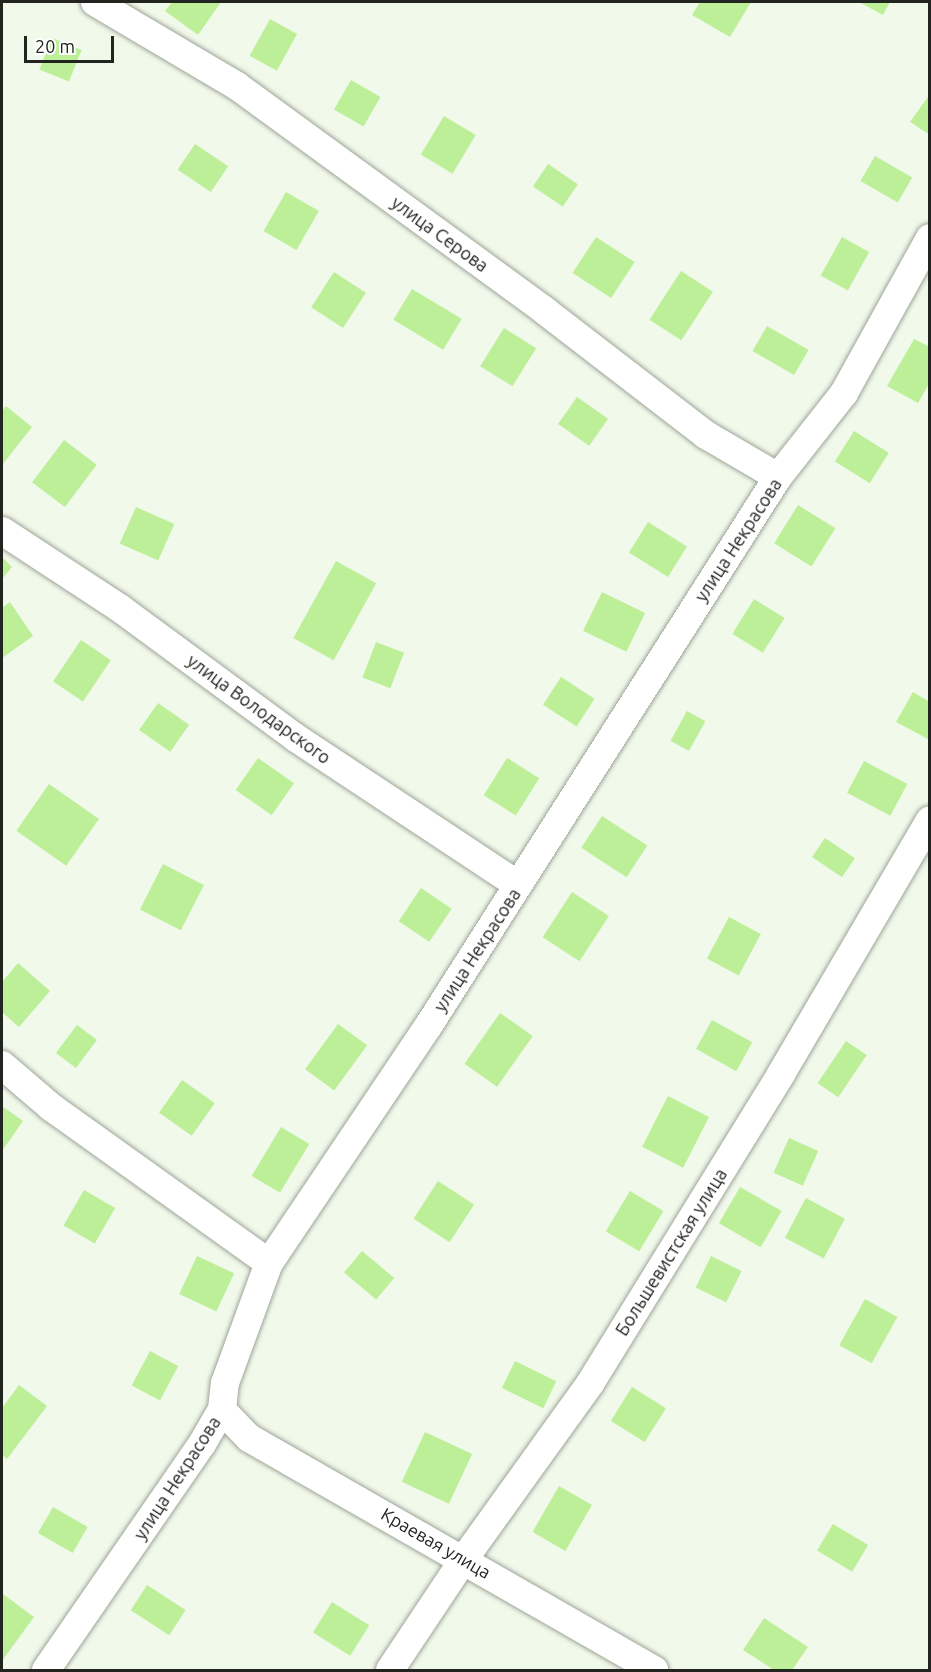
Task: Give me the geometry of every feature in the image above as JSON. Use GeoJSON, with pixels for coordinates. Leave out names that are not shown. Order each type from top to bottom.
{"type":"FeatureCollection","features":[{"type":"Feature","properties":{"kind":"street","name":"улица Серова"},"geometry":{"type":"LineString","coordinates":[[95,2],[237,86],[544,311],[706,435],[778,477]]}},
{"type":"Feature","properties":{"kind":"street","name":"улица Некрасова"},"geometry":{"type":"LineString","coordinates":[[46,1671],[202,1444],[222,1410],[225,1383],[269,1263],[518,885],[778,477],[844,393],[930,238]]}},
{"type":"Feature","properties":{"kind":"street","name":"улица Володарского"},"geometry":{"type":"LineString","coordinates":[[2,531],[121,609],[296,738],[518,885]]}},
{"type":"Feature","properties":{"kind":"street","name":"Большевистская улица"},"geometry":{"type":"LineString","coordinates":[[390,1671],[464,1559],[591,1382],[781,1074],[930,820]]}},
{"type":"Feature","properties":{"kind":"street"},"geometry":{"type":"LineString","coordinates":[[2,1065],[51,1107],[269,1263]]}},
{"type":"Feature","properties":{"kind":"street","name":"Краевая улица"},"geometry":{"type":"LineString","coordinates":[[222,1410],[249,1438],[464,1559],[654,1671]]}},
{"type":"Feature","properties":{"kind":"building"},"geometry":{"type":"Polygon","coordinates":[[[172,2],[221,2],[198,35],[165,11],[172,2]]]}},
{"type":"Feature","properties":{"kind":"building"},"geometry":{"type":"Polygon","coordinates":[[[700,2],[751,2],[730,37],[692,15],[700,2]]]}},
{"type":"Feature","properties":{"kind":"building"},"geometry":{"type":"Polygon","coordinates":[[[859,2],[890,2],[883,15],[859,2]]]}},
{"type":"Feature","properties":{"kind":"building"},"geometry":{"type":"Polygon","coordinates":[[[270,19],[297,34],[277,71],[250,56],[270,19]]]}},
{"type":"Feature","properties":{"kind":"building"},"geometry":{"type":"Polygon","coordinates":[[[52,38],[82,50],[69,82],[39,70],[52,38]]]}},
{"type":"Feature","properties":{"kind":"building"},"geometry":{"type":"Polygon","coordinates":[[[351,80],[380,97],[363,126],[334,109],[351,80]]]}},
{"type":"Feature","properties":{"kind":"building"},"geometry":{"type":"Polygon","coordinates":[[[930,94],[930,135],[910,122],[930,94]]]}},
{"type":"Feature","properties":{"kind":"building"},"geometry":{"type":"Polygon","coordinates":[[[444,116],[476,135],[453,174],[421,155],[444,116]]]}},
{"type":"Feature","properties":{"kind":"building"},"geometry":{"type":"Polygon","coordinates":[[[195,144],[228,166],[211,192],[178,170],[195,144]]]}},
{"type":"Feature","properties":{"kind":"building"},"geometry":{"type":"Polygon","coordinates":[[[875,156],[912,178],[898,203],[860,181],[875,156]]]}},
{"type":"Feature","properties":{"kind":"building"},"geometry":{"type":"Polygon","coordinates":[[[548,164],[578,184],[563,207],[533,186],[548,164]]]}},
{"type":"Feature","properties":{"kind":"building"},"geometry":{"type":"Polygon","coordinates":[[[286,192],[319,211],[296,250],[264,231],[286,192]]]}},
{"type":"Feature","properties":{"kind":"building"},"geometry":{"type":"Polygon","coordinates":[[[596,237],[635,262],[611,298],[573,273],[596,237]]]}},
{"type":"Feature","properties":{"kind":"building"},"geometry":{"type":"Polygon","coordinates":[[[842,237],[869,252],[848,291],[821,275],[842,237]]]}},
{"type":"Feature","properties":{"kind":"building"},"geometry":{"type":"Polygon","coordinates":[[[681,271],[713,292],[681,340],[649,320],[681,271]]]}},
{"type":"Feature","properties":{"kind":"building"},"geometry":{"type":"Polygon","coordinates":[[[334,272],[366,293],[343,328],[311,307],[334,272]]]}},
{"type":"Feature","properties":{"kind":"building"},"geometry":{"type":"Polygon","coordinates":[[[412,289],[462,319],[443,350],[393,320],[412,289]]]}},
{"type":"Feature","properties":{"kind":"building"},"geometry":{"type":"Polygon","coordinates":[[[767,326],[809,350],[794,375],[752,351],[767,326]]]}},
{"type":"Feature","properties":{"kind":"building"},"geometry":{"type":"Polygon","coordinates":[[[504,328],[536,348],[512,386],[480,366],[504,328]]]}},
{"type":"Feature","properties":{"kind":"building"},"geometry":{"type":"Polygon","coordinates":[[[914,339],[930,347],[930,382],[918,403],[887,386],[914,339]]]}},
{"type":"Feature","properties":{"kind":"building"},"geometry":{"type":"Polygon","coordinates":[[[577,397],[608,419],[589,446],[558,424],[577,397]]]}},
{"type":"Feature","properties":{"kind":"building"},"geometry":{"type":"Polygon","coordinates":[[[6,406],[32,427],[3,464],[2,411],[6,406]]]}},
{"type":"Feature","properties":{"kind":"building"},"geometry":{"type":"Polygon","coordinates":[[[854,431],[889,453],[870,483],[835,462],[854,431]]]}},
{"type":"Feature","properties":{"kind":"building"},"geometry":{"type":"Polygon","coordinates":[[[64,440],[97,465],[65,507],[32,482],[64,440]]]}},
{"type":"Feature","properties":{"kind":"building"},"geometry":{"type":"Polygon","coordinates":[[[798,505],[835,528],[811,566],[774,543],[798,505]]]}},
{"type":"Feature","properties":{"kind":"building"},"geometry":{"type":"Polygon","coordinates":[[[136,507],[174,524],[158,561],[120,544],[136,507]]]}},
{"type":"Feature","properties":{"kind":"building"},"geometry":{"type":"Polygon","coordinates":[[[648,522],[687,546],[668,577],[629,553],[648,522]]]}},
{"type":"Feature","properties":{"kind":"building"},"geometry":{"type":"Polygon","coordinates":[[[2,557],[12,567],[2,579],[2,557]]]}},
{"type":"Feature","properties":{"kind":"building"},"geometry":{"type":"Polygon","coordinates":[[[336,561],[376,583],[334,660],[293,638],[336,561]]]}},
{"type":"Feature","properties":{"kind":"building"},"geometry":{"type":"Polygon","coordinates":[[[602,592],[645,613],[626,652],[583,631],[602,592]]]}},
{"type":"Feature","properties":{"kind":"building"},"geometry":{"type":"Polygon","coordinates":[[[754,599],[785,618],[763,653],[732,634],[754,599]]]}},
{"type":"Feature","properties":{"kind":"building"},"geometry":{"type":"Polygon","coordinates":[[[10,602],[33,636],[2,658],[2,608],[10,602]]]}},
{"type":"Feature","properties":{"kind":"building"},"geometry":{"type":"Polygon","coordinates":[[[81,640],[111,660],[83,702],[53,681],[81,640]]]}},
{"type":"Feature","properties":{"kind":"building"},"geometry":{"type":"Polygon","coordinates":[[[376,642],[404,653],[390,688],[362,677],[376,642]]]}},
{"type":"Feature","properties":{"kind":"building"},"geometry":{"type":"Polygon","coordinates":[[[561,677],[595,699],[577,726],[543,705],[561,677]]]}},
{"type":"Feature","properties":{"kind":"building"},"geometry":{"type":"Polygon","coordinates":[[[913,692],[930,702],[928,739],[896,722],[913,692]]]}},
{"type":"Feature","properties":{"kind":"building"},"geometry":{"type":"Polygon","coordinates":[[[158,703],[189,725],[170,752],[139,730],[158,703]]]}},
{"type":"Feature","properties":{"kind":"building"},"geometry":{"type":"Polygon","coordinates":[[[687,711],[705,721],[689,751],[671,741],[687,711]]]}},
{"type":"Feature","properties":{"kind":"building"},"geometry":{"type":"Polygon","coordinates":[[[258,758],[294,783],[272,815],[236,790],[258,758]]]}},
{"type":"Feature","properties":{"kind":"building"},"geometry":{"type":"Polygon","coordinates":[[[507,758],[539,778],[516,815],[484,795],[507,758]]]}},
{"type":"Feature","properties":{"kind":"building"},"geometry":{"type":"Polygon","coordinates":[[[864,761],[907,784],[890,816],[847,793],[864,761]]]}},
{"type":"Feature","properties":{"kind":"building"},"geometry":{"type":"Polygon","coordinates":[[[49,784],[99,819],[66,866],[16,831],[49,784]]]}},
{"type":"Feature","properties":{"kind":"building"},"geometry":{"type":"Polygon","coordinates":[[[602,816],[647,845],[627,877],[581,848],[602,816]]]}},
{"type":"Feature","properties":{"kind":"building"},"geometry":{"type":"Polygon","coordinates":[[[825,838],[855,858],[842,877],[812,857],[825,838]]]}},
{"type":"Feature","properties":{"kind":"building"},"geometry":{"type":"Polygon","coordinates":[[[163,864],[204,885],[181,930],[140,909],[163,864]]]}},
{"type":"Feature","properties":{"kind":"building"},"geometry":{"type":"Polygon","coordinates":[[[421,888],[452,909],[429,942],[399,921],[421,888]]]}},
{"type":"Feature","properties":{"kind":"building"},"geometry":{"type":"Polygon","coordinates":[[[572,892],[609,916],[579,961],[543,937],[572,892]]]}},
{"type":"Feature","properties":{"kind":"building"},"geometry":{"type":"Polygon","coordinates":[[[729,917],[761,934],[739,975],[707,958],[729,917]]]}},
{"type":"Feature","properties":{"kind":"building"},"geometry":{"type":"Polygon","coordinates":[[[18,963],[50,991],[19,1027],[2,1012],[2,982],[18,963]]]}},
{"type":"Feature","properties":{"kind":"building"},"geometry":{"type":"Polygon","coordinates":[[[500,1013],[533,1036],[497,1087],[464,1064],[500,1013]]]}},
{"type":"Feature","properties":{"kind":"building"},"geometry":{"type":"Polygon","coordinates":[[[712,1020],[752,1042],[736,1071],[696,1049],[712,1020]]]}},
{"type":"Feature","properties":{"kind":"building"},"geometry":{"type":"Polygon","coordinates":[[[338,1024],[367,1045],[334,1090],[305,1069],[338,1024]]]}},
{"type":"Feature","properties":{"kind":"building"},"geometry":{"type":"Polygon","coordinates":[[[77,1025],[97,1040],[76,1068],[56,1053],[77,1025]]]}},
{"type":"Feature","properties":{"kind":"building"},"geometry":{"type":"Polygon","coordinates":[[[846,1041],[867,1055],[838,1097],[817,1083],[846,1041]]]}},
{"type":"Feature","properties":{"kind":"building"},"geometry":{"type":"Polygon","coordinates":[[[182,1080],[215,1103],[192,1136],[159,1113],[182,1080]]]}},
{"type":"Feature","properties":{"kind":"building"},"geometry":{"type":"Polygon","coordinates":[[[668,1096],[709,1117],[683,1168],[642,1147],[668,1096]]]}},
{"type":"Feature","properties":{"kind":"building"},"geometry":{"type":"Polygon","coordinates":[[[2,1106],[23,1121],[2,1151],[2,1106]]]}},
{"type":"Feature","properties":{"kind":"building"},"geometry":{"type":"Polygon","coordinates":[[[281,1127],[309,1144],[280,1193],[252,1176],[281,1127]]]}},
{"type":"Feature","properties":{"kind":"building"},"geometry":{"type":"Polygon","coordinates":[[[789,1138],[818,1151],[803,1186],[774,1173],[789,1138]]]}},
{"type":"Feature","properties":{"kind":"building"},"geometry":{"type":"Polygon","coordinates":[[[438,1181],[474,1204],[450,1242],[413,1219],[438,1181]]]}},
{"type":"Feature","properties":{"kind":"building"},"geometry":{"type":"Polygon","coordinates":[[[740,1187],[782,1211],[761,1247],[719,1223],[740,1187]]]}},
{"type":"Feature","properties":{"kind":"building"},"geometry":{"type":"Polygon","coordinates":[[[84,1190],[115,1208],[95,1244],[64,1226],[84,1190]]]}},
{"type":"Feature","properties":{"kind":"building"},"geometry":{"type":"Polygon","coordinates":[[[630,1191],[663,1211],[639,1251],[606,1231],[630,1191]]]}},
{"type":"Feature","properties":{"kind":"building"},"geometry":{"type":"Polygon","coordinates":[[[806,1198],[845,1219],[824,1258],[785,1238],[806,1198]]]}},
{"type":"Feature","properties":{"kind":"building"},"geometry":{"type":"Polygon","coordinates":[[[362,1251],[394,1278],[376,1299],[344,1272],[362,1251]]]}},
{"type":"Feature","properties":{"kind":"building"},"geometry":{"type":"Polygon","coordinates":[[[197,1256],[234,1273],[216,1311],[179,1294],[197,1256]]]}},
{"type":"Feature","properties":{"kind":"building"},"geometry":{"type":"Polygon","coordinates":[[[711,1256],[742,1271],[726,1302],[696,1287],[711,1256]]]}},
{"type":"Feature","properties":{"kind":"building"},"geometry":{"type":"Polygon","coordinates":[[[865,1299],[897,1317],[872,1363],[839,1345],[865,1299]]]}},
{"type":"Feature","properties":{"kind":"building"},"geometry":{"type":"Polygon","coordinates":[[[150,1351],[178,1366],[160,1400],[132,1385],[150,1351]]]}},
{"type":"Feature","properties":{"kind":"building"},"geometry":{"type":"Polygon","coordinates":[[[515,1361],[556,1381],[543,1408],[502,1388],[515,1361]]]}},
{"type":"Feature","properties":{"kind":"building"},"geometry":{"type":"Polygon","coordinates":[[[19,1385],[47,1406],[7,1459],[2,1455],[2,1408],[19,1385]]]}},
{"type":"Feature","properties":{"kind":"building"},"geometry":{"type":"Polygon","coordinates":[[[632,1387],[666,1408],[645,1442],[611,1421],[632,1387]]]}},
{"type":"Feature","properties":{"kind":"building"},"geometry":{"type":"Polygon","coordinates":[[[425,1432],[472,1454],[449,1504],[402,1482],[425,1432]]]}},
{"type":"Feature","properties":{"kind":"building"},"geometry":{"type":"Polygon","coordinates":[[[559,1486],[592,1505],[565,1551],[532,1532],[559,1486]]]}},
{"type":"Feature","properties":{"kind":"building"},"geometry":{"type":"Polygon","coordinates":[[[53,1507],[88,1527],[73,1553],[38,1533],[53,1507]]]}},
{"type":"Feature","properties":{"kind":"building"},"geometry":{"type":"Polygon","coordinates":[[[833,1524],[868,1545],[852,1572],[817,1551],[833,1524]]]}},
{"type":"Feature","properties":{"kind":"building"},"geometry":{"type":"Polygon","coordinates":[[[147,1585],[186,1610],[169,1635],[131,1610],[147,1585]]]}},
{"type":"Feature","properties":{"kind":"building"},"geometry":{"type":"Polygon","coordinates":[[[3,1594],[34,1617],[2,1661],[2,1597],[3,1594]]]}},
{"type":"Feature","properties":{"kind":"building"},"geometry":{"type":"Polygon","coordinates":[[[332,1602],[369,1625],[350,1656],[313,1633],[332,1602]]]}},
{"type":"Feature","properties":{"kind":"building"},"geometry":{"type":"Polygon","coordinates":[[[764,1618],[808,1647],[792,1670],[774,1670],[743,1650],[764,1618]]]}}]}
